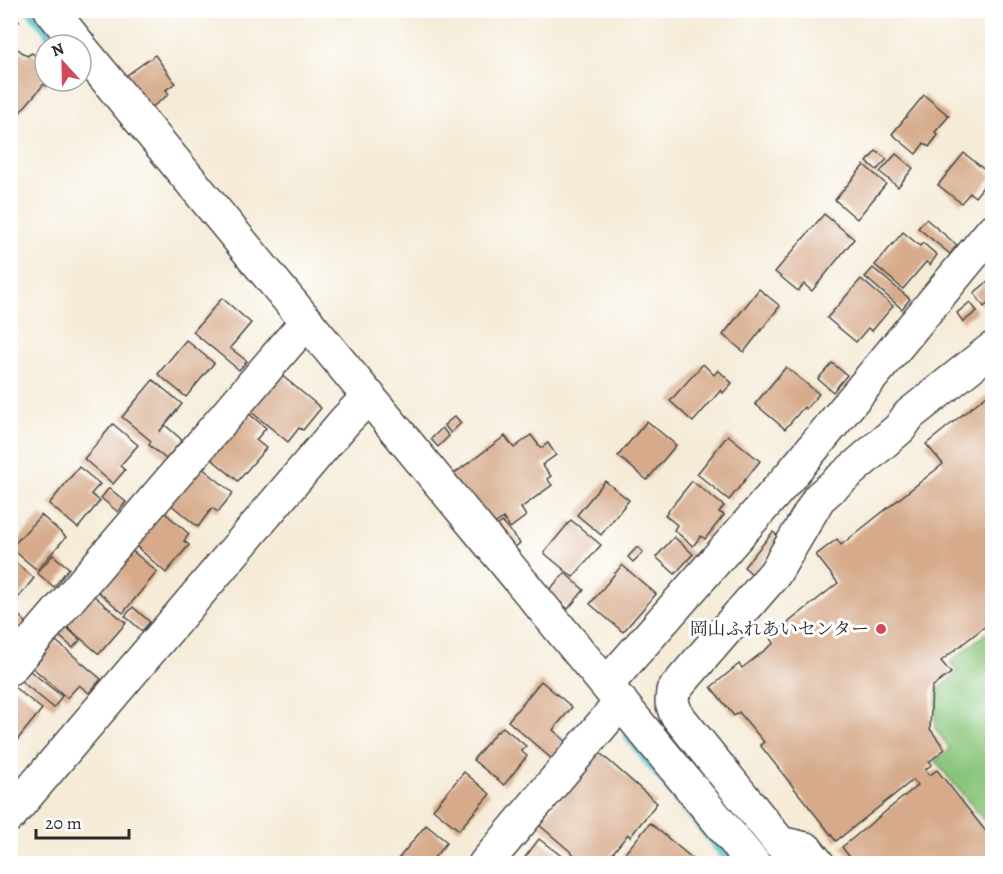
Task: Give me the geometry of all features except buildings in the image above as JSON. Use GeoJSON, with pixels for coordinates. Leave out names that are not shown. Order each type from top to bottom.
{"type":"FeatureCollection","features":[{"type":"Feature","properties":{"kind":"street"},"geometry":{"type":"LineString","coordinates":[[51,10],[70,33]]}},
{"type":"Feature","properties":{"kind":"street"},"geometry":{"type":"LineString","coordinates":[[93,63],[299,329],[361,405],[611,705],[754,864]]}},
{"type":"Feature","properties":{"kind":"street"},"geometry":{"type":"LineString","coordinates":[[485,864],[789,477],[993,231]]}},
{"type":"Feature","properties":{"kind":"street"},"geometry":{"type":"LineString","coordinates":[[10,668],[299,329]]}},
{"type":"Feature","properties":{"kind":"street"},"geometry":{"type":"LineString","coordinates":[[818,864],[806,849],[780,843],[675,714],[672,702],[673,691],[775,573],[819,498],[900,428],[909,415],[993,349]]}},
{"type":"Feature","properties":{"kind":"street"},"geometry":{"type":"LineString","coordinates":[[10,815],[361,405]]}},
{"type":"Feature","properties":{"kind":"green space"},"geometry":{"type":"Polygon","coordinates":[[[992,628],[992,830],[935,761],[950,749],[935,728],[937,690],[958,672],[950,662],[992,628]]]}},
{"type":"Feature","properties":{"kind":"waterway"},"geometry":{"type":"LineString","coordinates":[[30,10],[49,33]]}},
{"type":"Feature","properties":{"kind":"waterway"},"geometry":{"type":"LineString","coordinates":[[628,737],[731,864]]}},
{"type":"Feature","properties":{"kind":"place","name":"岡山ふれあいセンター"},"geometry":{"type":"Point","coordinates":[881,629]}}]}
